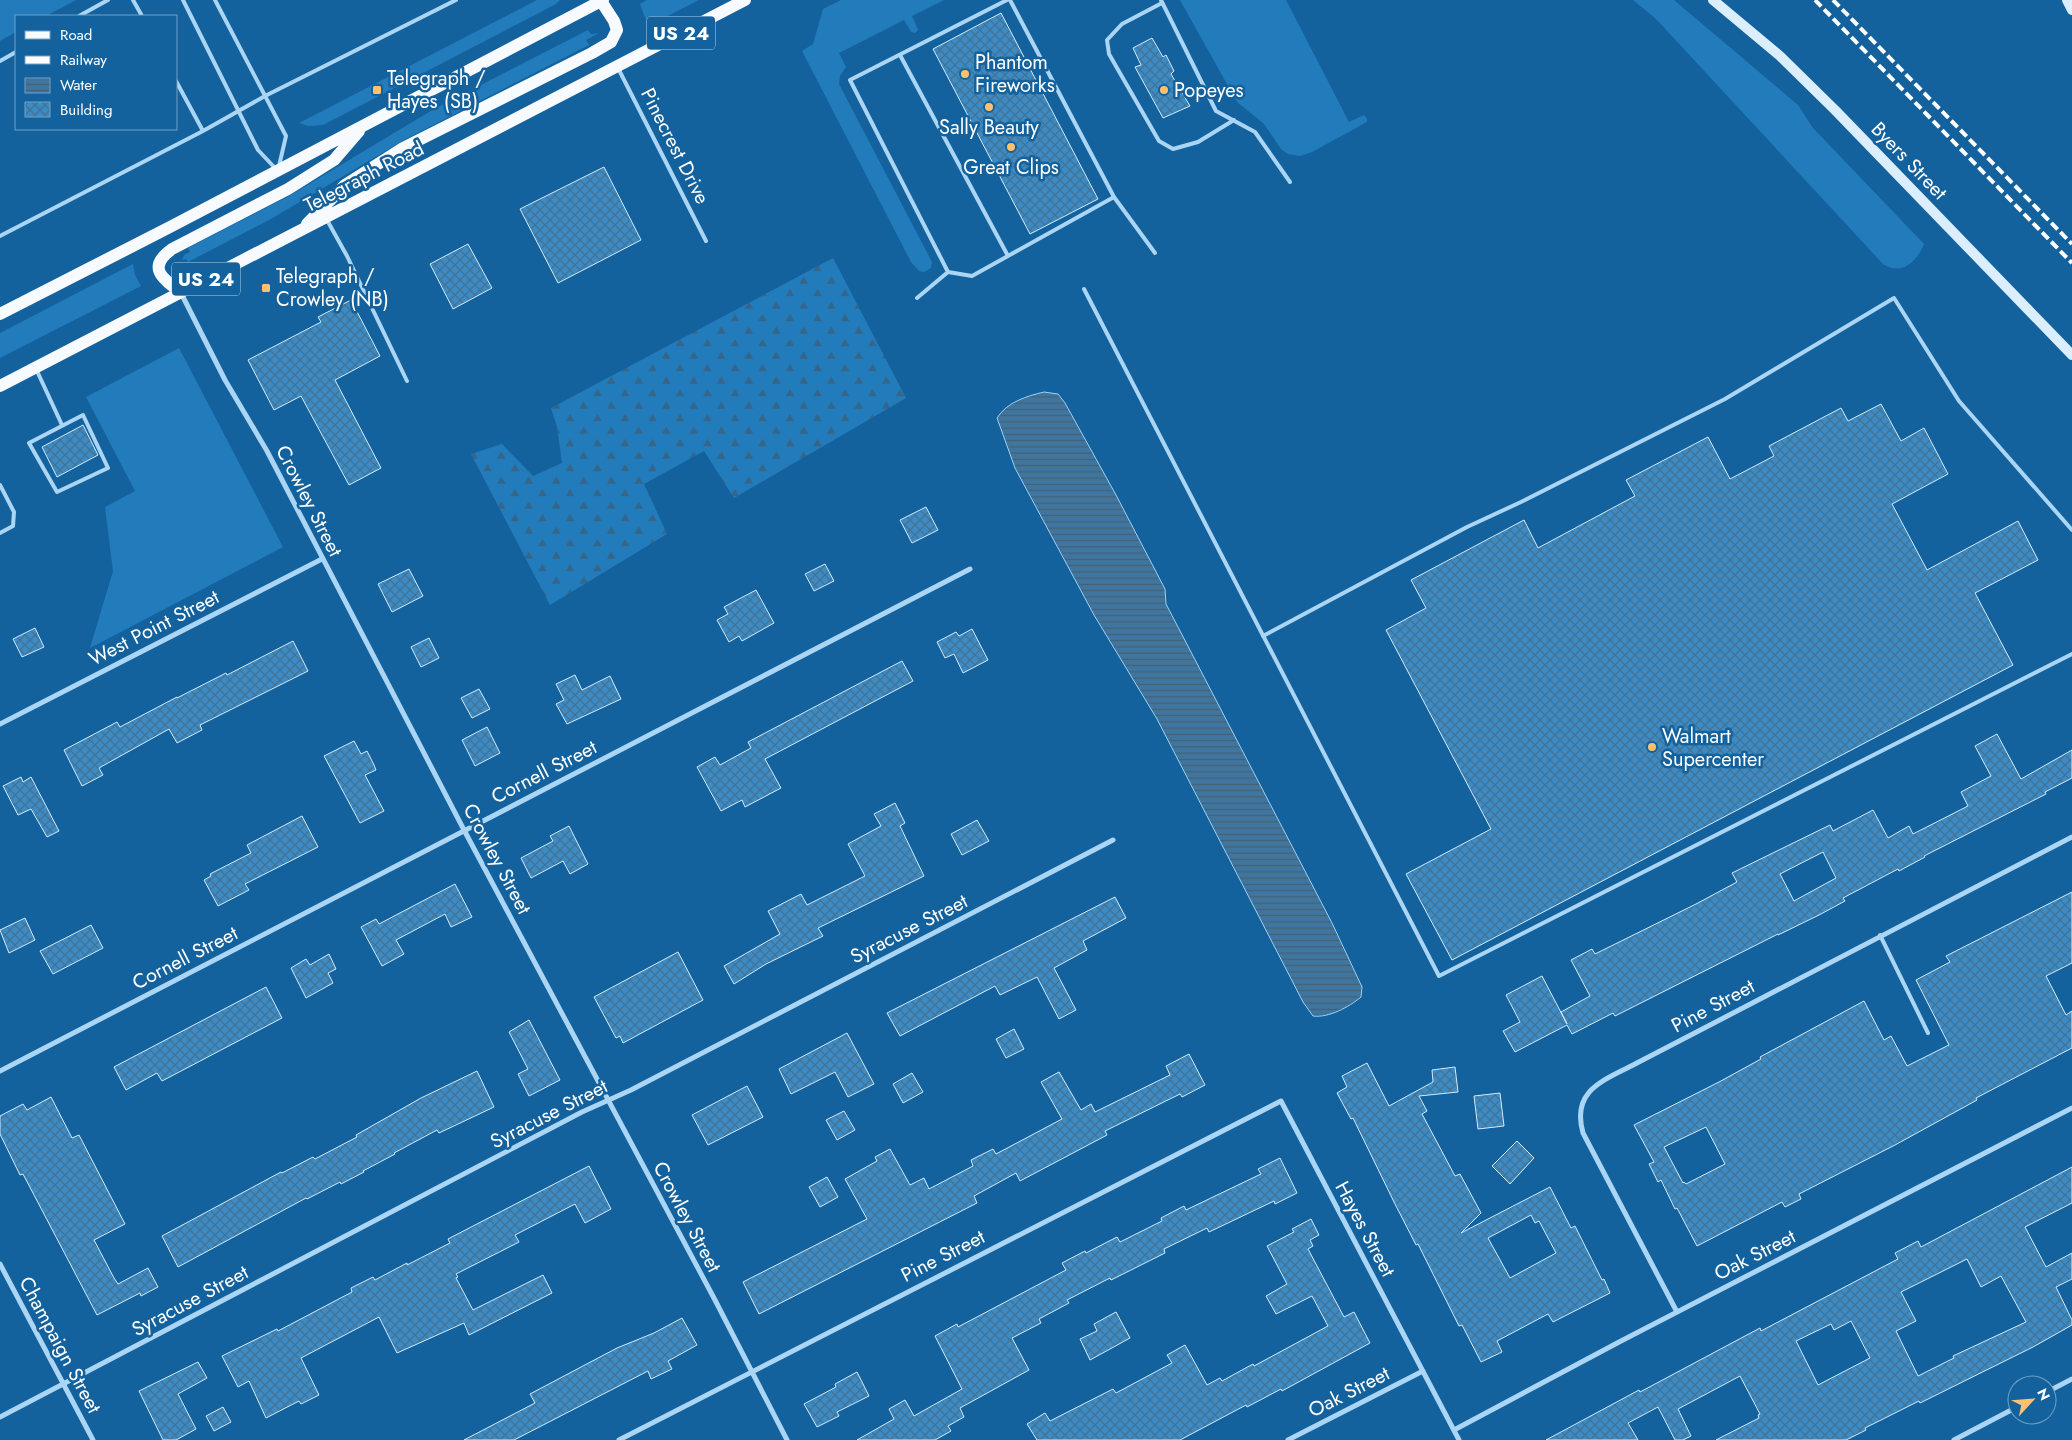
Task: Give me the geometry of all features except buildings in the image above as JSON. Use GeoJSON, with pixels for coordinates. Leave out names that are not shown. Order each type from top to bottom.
{"type":"FeatureCollection","features":[{"type":"Feature","properties":{"kind":"main road"},"geometry":{"type":"LineString","coordinates":[[0,314],[601,0],[614,21],[617,30],[611,42],[583,58],[403,148],[345,185],[299,232]]}},
{"type":"Feature","properties":{"kind":"main road","name":"Telegraph Road"},"geometry":{"type":"LineString","coordinates":[[0,386],[745,0]]}},
{"type":"Feature","properties":{"kind":"main road"},"geometry":{"type":"LineString","coordinates":[[181,292],[167,282],[159,269],[160,257],[288,189],[334,160],[366,124]]}},
{"type":"Feature","properties":{"kind":"street","name":"Byers Street"},"geometry":{"type":"LineString","coordinates":[[1713,0],[1780,56],[1835,110],[2072,355]]}},
{"type":"Feature","properties":{"kind":"street"},"geometry":{"type":"LineString","coordinates":[[2067,0],[2072,10]]}},
{"type":"Feature","properties":{"kind":"street","name":"Crowley Street"},"geometry":{"type":"LineString","coordinates":[[181,292],[225,380],[267,451],[464,830],[787,1440]]}},
{"type":"Feature","properties":{"kind":"street","name":"West Point Street"},"geometry":{"type":"LineString","coordinates":[[0,724],[322,559]]}},
{"type":"Feature","properties":{"kind":"street","name":"Cornell Street"},"geometry":{"type":"LineString","coordinates":[[0,1071],[970,569]]}},
{"type":"Feature","properties":{"kind":"street","name":"Pine Street"},"geometry":{"type":"LineString","coordinates":[[1677,1312],[1583,1133],[1580,1111],[1583,1098],[1602,1081],[1880,935],[2072,838]]}},
{"type":"Feature","properties":{"kind":"street","name":"Syracuse Street"},"geometry":{"type":"LineString","coordinates":[[0,1417],[607,1100],[630,1090],[1113,840]]}},
{"type":"Feature","properties":{"kind":"street","name":"Pine Street"},"geometry":{"type":"LineString","coordinates":[[619,1440],[1282,1101]]}},
{"type":"Feature","properties":{"kind":"street","name":"Hayes Street"},"geometry":{"type":"LineString","coordinates":[[1282,1101],[1454,1430]]}},
{"type":"Feature","properties":{"kind":"street","name":"Oak Street"},"geometry":{"type":"LineString","coordinates":[[1454,1430],[1677,1312],[2072,1108]]}},
{"type":"Feature","properties":{"kind":"street","name":"Champaign Street"},"geometry":{"type":"LineString","coordinates":[[0,1264],[93,1440]]}},
{"type":"Feature","properties":{"kind":"street","name":"Oak Street"},"geometry":{"type":"LineString","coordinates":[[1288,1440],[1423,1371]]}},
{"type":"Feature","properties":{"kind":"street"},"geometry":{"type":"LineString","coordinates":[[2057,1387],[2072,1379]]}},
{"type":"Feature","properties":{"kind":"street"},"geometry":{"type":"LineString","coordinates":[[1954,1440],[2007,1412]]}},
{"type":"Feature","properties":{"kind":"street"},"geometry":{"type":"LineString","coordinates":[[1454,1430],[1459,1440]]}},
{"type":"Feature","properties":{"kind":"lane"},"geometry":{"type":"LineString","coordinates":[[82,15],[108,0]]}},
{"type":"Feature","properties":{"kind":"lane"},"geometry":{"type":"LineString","coordinates":[[133,0],[141,15]]}},
{"type":"Feature","properties":{"kind":"lane"},"geometry":{"type":"LineString","coordinates":[[183,0],[258,150],[278,170]]}},
{"type":"Feature","properties":{"kind":"lane"},"geometry":{"type":"LineString","coordinates":[[215,0],[286,136],[278,170]]}},
{"type":"Feature","properties":{"kind":"lane"},"geometry":{"type":"LineString","coordinates":[[0,236],[239,112],[265,96],[456,0]]}},
{"type":"Feature","properties":{"kind":"lane"},"geometry":{"type":"LineString","coordinates":[[948,272],[850,80],[1009,0],[1114,197],[1154,253]]}},
{"type":"Feature","properties":{"kind":"lane"},"geometry":{"type":"LineString","coordinates":[[1234,120],[1198,142],[1173,149],[1159,141],[1110,54],[1107,40],[1122,24],[1162,1],[1216,111],[1234,120],[1255,132],[1290,182]]}},
{"type":"Feature","properties":{"kind":"lane"},"geometry":{"type":"LineString","coordinates":[[0,61],[15,53]]}},
{"type":"Feature","properties":{"kind":"lane"},"geometry":{"type":"LineString","coordinates":[[900,55],[1008,256]]}},
{"type":"Feature","properties":{"kind":"lane","name":"Pinecrest Drive"},"geometry":{"type":"LineString","coordinates":[[617,66],[706,241]]}},
{"type":"Feature","properties":{"kind":"lane"},"geometry":{"type":"LineString","coordinates":[[178,85],[203,131]]}},
{"type":"Feature","properties":{"kind":"lane"},"geometry":{"type":"LineString","coordinates":[[917,298],[948,272],[972,276],[1114,197]]}},
{"type":"Feature","properties":{"kind":"lane"},"geometry":{"type":"LineString","coordinates":[[326,218],[347,256],[407,381]]}},
{"type":"Feature","properties":{"kind":"lane"},"geometry":{"type":"LineString","coordinates":[[1084,290],[1439,976],[2072,654]]}},
{"type":"Feature","properties":{"kind":"lane"},"geometry":{"type":"LineString","coordinates":[[1263,636],[1466,527],[1522,502],[1726,399],[1894,298],[1959,401],[2072,530]]}},
{"type":"Feature","properties":{"kind":"lane"},"geometry":{"type":"LineString","coordinates":[[36,367],[62,425]]}},
{"type":"Feature","properties":{"kind":"lane"},"geometry":{"type":"LineString","coordinates":[[83,415],[108,468],[57,492],[29,443],[62,425],[83,415]]}},
{"type":"Feature","properties":{"kind":"lane"},"geometry":{"type":"LineString","coordinates":[[0,484],[14,512],[13,526],[0,534]]}},
{"type":"Feature","properties":{"kind":"lane"},"geometry":{"type":"LineString","coordinates":[[1880,935],[1928,1033]]}},
{"type":"Feature","properties":{"kind":"green space"},"geometry":{"type":"Polygon","coordinates":[[[0,0],[76,0],[48,15],[15,15],[15,33],[0,41],[0,0]]]}},
{"type":"Feature","properties":{"kind":"green space"},"geometry":{"type":"Polygon","coordinates":[[[537,0],[560,0],[556,4],[323,125],[308,126],[299,123],[537,0]]]}},
{"type":"Feature","properties":{"kind":"green space"},"geometry":{"type":"Polygon","coordinates":[[[647,0],[699,0],[648,26],[640,4],[647,0]]]}},
{"type":"Feature","properties":{"kind":"green space"},"geometry":{"type":"Polygon","coordinates":[[[841,0],[944,0],[912,16],[918,30],[915,33],[911,32],[904,20],[839,53],[846,67],[840,76],[839,84],[932,262],[931,268],[924,272],[919,271],[911,262],[802,51],[813,44],[823,9],[841,0]]]}},
{"type":"Feature","properties":{"kind":"green space"},"geometry":{"type":"Polygon","coordinates":[[[1180,0],[1286,0],[1349,122],[1364,115],[1367,122],[1312,152],[1300,156],[1288,154],[1281,149],[1264,124],[1237,102],[1180,0]]]}},
{"type":"Feature","properties":{"kind":"green space"},"geometry":{"type":"Polygon","coordinates":[[[1633,0],[1674,0],[1798,105],[1813,128],[1924,244],[1913,261],[1902,268],[1883,264],[1656,19],[1633,0]]]}},
{"type":"Feature","properties":{"kind":"green space"},"geometry":{"type":"Polygon","coordinates":[[[588,30],[591,34],[599,33],[586,40],[589,45],[404,140],[271,219],[188,262],[186,259],[182,260],[184,255],[190,252],[188,248],[289,196],[434,109],[588,30]]]}},
{"type":"Feature","properties":{"kind":"green space"},"geometry":{"type":"Polygon","coordinates":[[[833,258],[906,398],[734,498],[704,451],[644,484],[667,534],[550,605],[471,454],[502,444],[533,476],[562,463],[557,427],[551,408],[833,258]]]}},
{"type":"Feature","properties":{"kind":"green space"},"geometry":{"type":"Polygon","coordinates":[[[133,264],[135,275],[141,286],[0,358],[0,333],[133,264]]]}},
{"type":"Feature","properties":{"kind":"green space"},"geometry":{"type":"Polygon","coordinates":[[[179,348],[283,547],[90,648],[113,571],[105,507],[135,491],[86,397],[179,348]]]}},
{"type":"Feature","properties":{"kind":"water"},"geometry":{"type":"Polygon","coordinates":[[[1044,392],[1058,394],[1065,403],[1116,495],[1165,589],[1166,604],[1332,923],[1362,987],[1361,997],[1339,1011],[1313,1016],[1303,1002],[1157,719],[1094,615],[1015,468],[997,418],[1001,412],[1012,404],[1044,392]]]}},
{"type":"Feature","properties":{"kind":"railway"},"geometry":{"type":"LineString","coordinates":[[1815,0],[2072,263]]}},
{"type":"Feature","properties":{"kind":"railway"},"geometry":{"type":"LineString","coordinates":[[1833,0],[2072,244]]}},
{"type":"Feature","properties":{"kind":"place","name":"Phantom Fireworks"},"geometry":{"type":"Point","coordinates":[965,74]}},
{"type":"Feature","properties":{"kind":"place","name":"Telegraph / Hayes (SB)"},"geometry":{"type":"Point","coordinates":[377,90]}},
{"type":"Feature","properties":{"kind":"place","name":"Popeyes"},"geometry":{"type":"Point","coordinates":[1164,90]}},
{"type":"Feature","properties":{"kind":"place","name":"Sally Beauty"},"geometry":{"type":"Point","coordinates":[989,107]}},
{"type":"Feature","properties":{"kind":"place","name":"Great Clips"},"geometry":{"type":"Point","coordinates":[1011,147]}},
{"type":"Feature","properties":{"kind":"place","name":"Telegraph / Crowley (NB)"},"geometry":{"type":"Point","coordinates":[266,288]}},
{"type":"Feature","properties":{"kind":"place","name":"Walmart Supercenter"},"geometry":{"type":"Point","coordinates":[1652,747]}}]}
